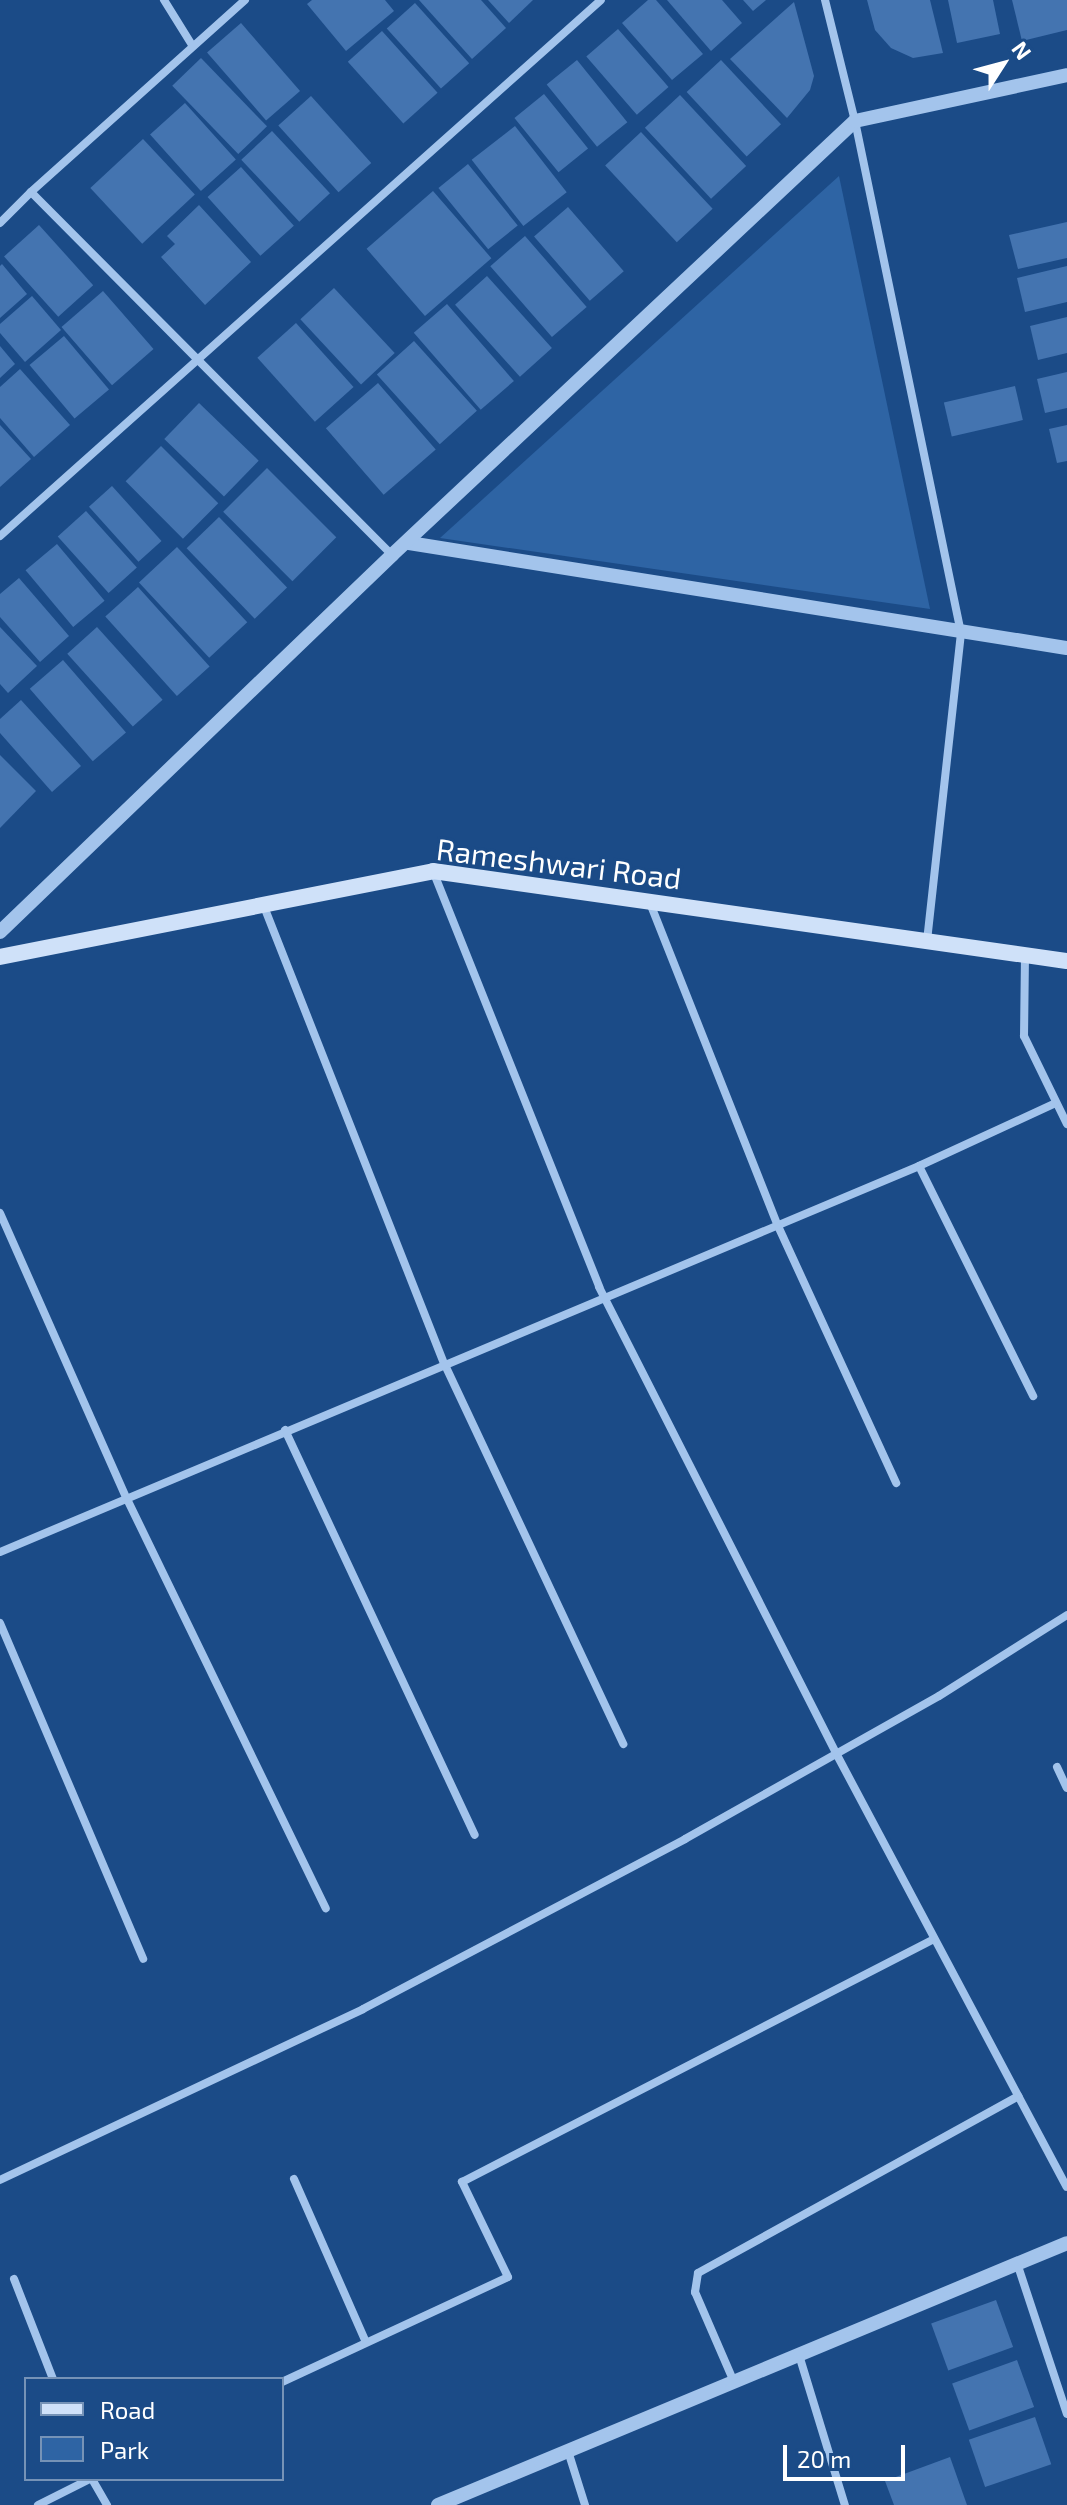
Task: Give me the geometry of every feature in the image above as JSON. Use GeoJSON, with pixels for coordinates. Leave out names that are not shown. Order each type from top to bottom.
{"type":"FeatureCollection","features":[{"type":"Feature","properties":{"kind":"main road","name":"Rameshwari Road"},"geometry":{"type":"LineString","coordinates":[[0,957],[433,871],[1067,961]]}},
{"type":"Feature","properties":{"kind":"street"},"geometry":{"type":"LineString","coordinates":[[164,0],[192,45]]}},
{"type":"Feature","properties":{"kind":"street"},"geometry":{"type":"LineString","coordinates":[[0,223],[245,0]]}},
{"type":"Feature","properties":{"kind":"street"},"geometry":{"type":"LineString","coordinates":[[0,536],[601,0]]}},
{"type":"Feature","properties":{"kind":"street"},"geometry":{"type":"LineString","coordinates":[[825,0],[855,121],[961,633],[927,942]]}},
{"type":"Feature","properties":{"kind":"street"},"geometry":{"type":"LineString","coordinates":[[1,929],[392,555],[409,543],[855,121],[1067,75]]}},
{"type":"Feature","properties":{"kind":"street"},"geometry":{"type":"LineString","coordinates":[[31,192],[392,555]]}},
{"type":"Feature","properties":{"kind":"street"},"geometry":{"type":"LineString","coordinates":[[409,543],[1067,648]]}},
{"type":"Feature","properties":{"kind":"street"},"geometry":{"type":"LineString","coordinates":[[433,871],[605,1299],[837,1755],[1067,2187]]}},
{"type":"Feature","properties":{"kind":"street"},"geometry":{"type":"LineString","coordinates":[[650,902],[778,1226],[896,1483]]}},
{"type":"Feature","properties":{"kind":"street"},"geometry":{"type":"LineString","coordinates":[[263,903],[445,1365],[623,1744]]}},
{"type":"Feature","properties":{"kind":"street"},"geometry":{"type":"LineString","coordinates":[[1025,955],[1024,1036],[1054,1104],[1067,1124]]}},
{"type":"Feature","properties":{"kind":"street"},"geometry":{"type":"LineString","coordinates":[[0,1552],[778,1226],[1054,1104]]}},
{"type":"Feature","properties":{"kind":"street"},"geometry":{"type":"LineString","coordinates":[[919,1166],[1033,1396]]}},
{"type":"Feature","properties":{"kind":"street"},"geometry":{"type":"LineString","coordinates":[[0,1213],[127,1499],[326,1908]]}},
{"type":"Feature","properties":{"kind":"street"},"geometry":{"type":"LineString","coordinates":[[285,1430],[475,1835]]}},
{"type":"Feature","properties":{"kind":"street"},"geometry":{"type":"LineString","coordinates":[[0,2180],[363,2009],[837,1755],[1067,1615]]}},
{"type":"Feature","properties":{"kind":"street"},"geometry":{"type":"LineString","coordinates":[[0,1623],[143,1959]]}},
{"type":"Feature","properties":{"kind":"street"},"geometry":{"type":"LineString","coordinates":[[1057,1767],[1067,1788]]}},
{"type":"Feature","properties":{"kind":"street"},"geometry":{"type":"LineString","coordinates":[[284,2381],[365,2340],[508,2277],[462,2182],[934,1939]]}},
{"type":"Feature","properties":{"kind":"street"},"geometry":{"type":"LineString","coordinates":[[734,2382],[695,2292],[698,2273],[1018,2096]]}},
{"type":"Feature","properties":{"kind":"street"},"geometry":{"type":"LineString","coordinates":[[294,2179],[365,2340]]}},
{"type":"Feature","properties":{"kind":"street"},"geometry":{"type":"LineString","coordinates":[[438,2505],[1067,2243]]}},
{"type":"Feature","properties":{"kind":"street"},"geometry":{"type":"LineString","coordinates":[[1017,2263],[1067,2414]]}},
{"type":"Feature","properties":{"kind":"street"},"geometry":{"type":"LineString","coordinates":[[14,2279],[52,2377]]}},
{"type":"Feature","properties":{"kind":"street"},"geometry":{"type":"LineString","coordinates":[[799,2355],[845,2505]]}},
{"type":"Feature","properties":{"kind":"street"},"geometry":{"type":"LineString","coordinates":[[568,2451],[585,2505]]}},
{"type":"Feature","properties":{"kind":"street"},"geometry":{"type":"LineString","coordinates":[[38,2505],[87,2481]]}},
{"type":"Feature","properties":{"kind":"street"},"geometry":{"type":"LineString","coordinates":[[92,2481],[107,2505]]}},
{"type":"Feature","properties":{"kind":"green space"},"geometry":{"type":"Polygon","coordinates":[[[839,176],[930,609],[440,538],[839,176]]]}},
{"type":"Feature","properties":{"kind":"building"},"geometry":{"type":"Polygon","coordinates":[[[312,0],[385,0],[394,11],[346,51],[307,4],[312,0]]]}},
{"type":"Feature","properties":{"kind":"building"},"geometry":{"type":"Polygon","coordinates":[[[419,0],[481,0],[506,28],[472,59],[419,0]]]}},
{"type":"Feature","properties":{"kind":"building"},"geometry":{"type":"Polygon","coordinates":[[[488,0],[533,0],[509,23],[488,0]]]}},
{"type":"Feature","properties":{"kind":"building"},"geometry":{"type":"Polygon","coordinates":[[[648,0],[656,0],[703,54],[672,80],[622,23],[648,0]]]}},
{"type":"Feature","properties":{"kind":"building"},"geometry":{"type":"Polygon","coordinates":[[[667,0],[722,0],[742,23],[711,51],[667,0]]]}},
{"type":"Feature","properties":{"kind":"building"},"geometry":{"type":"Polygon","coordinates":[[[743,0],[766,0],[753,11],[743,0]]]}},
{"type":"Feature","properties":{"kind":"building"},"geometry":{"type":"Polygon","coordinates":[[[867,0],[930,0],[943,53],[913,58],[891,48],[875,30],[867,0]]]}},
{"type":"Feature","properties":{"kind":"building"},"geometry":{"type":"Polygon","coordinates":[[[948,0],[993,0],[1000,34],[957,43],[948,0]]]}},
{"type":"Feature","properties":{"kind":"building"},"geometry":{"type":"Polygon","coordinates":[[[1012,0],[1067,0],[1067,30],[1022,41],[1012,0]]]}},
{"type":"Feature","properties":{"kind":"building"},"geometry":{"type":"Polygon","coordinates":[[[794,2],[814,76],[810,90],[787,118],[730,59],[794,2]]]}},
{"type":"Feature","properties":{"kind":"building"},"geometry":{"type":"Polygon","coordinates":[[[415,3],[469,63],[441,89],[387,28],[415,3]]]}},
{"type":"Feature","properties":{"kind":"building"},"geometry":{"type":"Polygon","coordinates":[[[241,23],[300,91],[266,120],[207,53],[241,23]]]}},
{"type":"Feature","properties":{"kind":"building"},"geometry":{"type":"Polygon","coordinates":[[[618,29],[669,87],[637,115],[586,57],[618,29]]]}},
{"type":"Feature","properties":{"kind":"building"},"geometry":{"type":"Polygon","coordinates":[[[382,31],[438,93],[403,123],[348,62],[382,31]]]}},
{"type":"Feature","properties":{"kind":"building"},"geometry":{"type":"Polygon","coordinates":[[[201,58],[267,126],[238,154],[172,86],[201,58]]]}},
{"type":"Feature","properties":{"kind":"building"},"geometry":{"type":"Polygon","coordinates":[[[577,60],[627,122],[597,147],[547,85],[577,60]]]}},
{"type":"Feature","properties":{"kind":"building"},"geometry":{"type":"Polygon","coordinates":[[[721,60],[781,124],[747,156],[687,92],[721,60]]]}},
{"type":"Feature","properties":{"kind":"building"},"geometry":{"type":"Polygon","coordinates":[[[544,94],[588,148],[559,172],[514,118],[544,94]]]}},
{"type":"Feature","properties":{"kind":"building"},"geometry":{"type":"Polygon","coordinates":[[[680,95],[746,166],[711,199],[645,128],[680,95]]]}},
{"type":"Feature","properties":{"kind":"building"},"geometry":{"type":"Polygon","coordinates":[[[311,96],[371,163],[339,192],[278,125],[311,96]]]}},
{"type":"Feature","properties":{"kind":"building"},"geometry":{"type":"Polygon","coordinates":[[[185,103],[236,159],[201,191],[150,134],[185,103]]]}},
{"type":"Feature","properties":{"kind":"building"},"geometry":{"type":"Polygon","coordinates":[[[515,126],[567,192],[523,226],[472,160],[515,126]]]}},
{"type":"Feature","properties":{"kind":"building"},"geometry":{"type":"Polygon","coordinates":[[[272,131],[330,193],[299,222],[241,160],[272,131]]]}},
{"type":"Feature","properties":{"kind":"building"},"geometry":{"type":"Polygon","coordinates":[[[641,132],[713,209],[677,242],[605,165],[641,132]]]}},
{"type":"Feature","properties":{"kind":"building"},"geometry":{"type":"Polygon","coordinates":[[[143,139],[195,195],[142,244],[90,188],[143,139]]]}},
{"type":"Feature","properties":{"kind":"building"},"geometry":{"type":"Polygon","coordinates":[[[468,164],[518,225],[488,249],[438,188],[468,164]]]}},
{"type":"Feature","properties":{"kind":"building"},"geometry":{"type":"Polygon","coordinates":[[[241,167],[294,226],[260,256],[208,197],[241,167]]]}},
{"type":"Feature","properties":{"kind":"building"},"geometry":{"type":"Polygon","coordinates":[[[433,191],[491,258],[425,316],[367,249],[433,191]]]}},
{"type":"Feature","properties":{"kind":"building"},"geometry":{"type":"Polygon","coordinates":[[[199,205],[251,262],[205,305],[161,257],[175,244],[167,236],[199,205]]]}},
{"type":"Feature","properties":{"kind":"building"},"geometry":{"type":"Polygon","coordinates":[[[568,207],[624,271],[590,301],[534,237],[568,207]]]}},
{"type":"Feature","properties":{"kind":"building"},"geometry":{"type":"Polygon","coordinates":[[[1067,222],[1067,258],[1018,269],[1009,235],[1067,222]]]}},
{"type":"Feature","properties":{"kind":"building"},"geometry":{"type":"Polygon","coordinates":[[[39,225],[93,285],[58,317],[4,256],[39,225]]]}},
{"type":"Feature","properties":{"kind":"building"},"geometry":{"type":"Polygon","coordinates":[[[525,236],[587,307],[552,337],[490,266],[525,236]]]}},
{"type":"Feature","properties":{"kind":"building"},"geometry":{"type":"Polygon","coordinates":[[[2,264],[27,294],[0,318],[0,266],[2,264]]]}},
{"type":"Feature","properties":{"kind":"building"},"geometry":{"type":"Polygon","coordinates":[[[1067,266],[1067,302],[1025,312],[1017,278],[1067,266]]]}},
{"type":"Feature","properties":{"kind":"building"},"geometry":{"type":"Polygon","coordinates":[[[487,276],[552,348],[520,377],[455,305],[487,276]]]}},
{"type":"Feature","properties":{"kind":"building"},"geometry":{"type":"Polygon","coordinates":[[[334,288],[395,353],[361,384],[300,319],[334,288]]]}},
{"type":"Feature","properties":{"kind":"building"},"geometry":{"type":"Polygon","coordinates":[[[103,291],[154,349],[112,385],[61,327],[103,291]]]}},
{"type":"Feature","properties":{"kind":"building"},"geometry":{"type":"Polygon","coordinates":[[[32,296],[61,330],[25,362],[0,333],[0,324],[32,296]]]}},
{"type":"Feature","properties":{"kind":"building"},"geometry":{"type":"Polygon","coordinates":[[[447,304],[514,381],[481,410],[414,333],[447,304]]]}},
{"type":"Feature","properties":{"kind":"building"},"geometry":{"type":"Polygon","coordinates":[[[1067,317],[1067,353],[1038,360],[1030,326],[1067,317]]]}},
{"type":"Feature","properties":{"kind":"building"},"geometry":{"type":"Polygon","coordinates":[[[296,323],[354,387],[315,422],[257,358],[296,323]]]}},
{"type":"Feature","properties":{"kind":"building"},"geometry":{"type":"Polygon","coordinates":[[[64,336],[109,390],[75,419],[30,365],[64,336]]]}},
{"type":"Feature","properties":{"kind":"building"},"geometry":{"type":"Polygon","coordinates":[[[414,341],[477,411],[440,444],[377,374],[414,341]]]}},
{"type":"Feature","properties":{"kind":"building"},"geometry":{"type":"Polygon","coordinates":[[[0,346],[15,364],[0,378],[0,346]]]}},
{"type":"Feature","properties":{"kind":"building"},"geometry":{"type":"Polygon","coordinates":[[[20,369],[70,425],[34,457],[0,418],[0,387],[20,369]]]}},
{"type":"Feature","properties":{"kind":"building"},"geometry":{"type":"Polygon","coordinates":[[[1067,372],[1067,408],[1045,413],[1037,379],[1067,372]]]}},
{"type":"Feature","properties":{"kind":"building"},"geometry":{"type":"Polygon","coordinates":[[[378,383],[436,449],[384,495],[326,428],[378,383]]]}},
{"type":"Feature","properties":{"kind":"building"},"geometry":{"type":"Polygon","coordinates":[[[1015,386],[1023,420],[952,437],[944,402],[1015,386]]]}},
{"type":"Feature","properties":{"kind":"building"},"geometry":{"type":"Polygon","coordinates":[[[199,403],[259,461],[224,497],[164,439],[199,403]]]}},
{"type":"Feature","properties":{"kind":"building"},"geometry":{"type":"Polygon","coordinates":[[[0,425],[31,459],[0,487],[0,425]]]}},
{"type":"Feature","properties":{"kind":"building"},"geometry":{"type":"Polygon","coordinates":[[[1067,425],[1067,461],[1057,463],[1049,429],[1067,425]]]}},
{"type":"Feature","properties":{"kind":"building"},"geometry":{"type":"Polygon","coordinates":[[[161,446],[218,503],[183,539],[126,481],[161,446]]]}},
{"type":"Feature","properties":{"kind":"building"},"geometry":{"type":"Polygon","coordinates":[[[267,468],[336,537],[292,581],[223,512],[267,468]]]}},
{"type":"Feature","properties":{"kind":"building"},"geometry":{"type":"Polygon","coordinates":[[[112,486],[162,541],[138,562],[89,507],[112,486]]]}},
{"type":"Feature","properties":{"kind":"building"},"geometry":{"type":"Polygon","coordinates":[[[86,511],[137,567],[109,593],[58,536],[86,511]]]}},
{"type":"Feature","properties":{"kind":"building"},"geometry":{"type":"Polygon","coordinates":[[[219,517],[287,587],[255,619],[187,548],[219,517]]]}},
{"type":"Feature","properties":{"kind":"building"},"geometry":{"type":"Polygon","coordinates":[[[57,544],[105,601],[73,627],[26,570],[57,544]]]}},
{"type":"Feature","properties":{"kind":"building"},"geometry":{"type":"Polygon","coordinates":[[[177,547],[247,622],[209,658],[139,582],[177,547]]]}},
{"type":"Feature","properties":{"kind":"building"},"geometry":{"type":"Polygon","coordinates":[[[19,578],[69,636],[40,662],[0,617],[0,594],[19,578]]]}},
{"type":"Feature","properties":{"kind":"building"},"geometry":{"type":"Polygon","coordinates":[[[138,587],[210,667],[177,696],[105,616],[138,587]]]}},
{"type":"Feature","properties":{"kind":"building"},"geometry":{"type":"Polygon","coordinates":[[[0,627],[37,666],[8,693],[0,684],[0,627]]]}},
{"type":"Feature","properties":{"kind":"building"},"geometry":{"type":"Polygon","coordinates":[[[97,627],[163,700],[133,727],[67,654],[97,627]]]}},
{"type":"Feature","properties":{"kind":"building"},"geometry":{"type":"Polygon","coordinates":[[[63,660],[126,732],[93,761],[30,689],[63,660]]]}},
{"type":"Feature","properties":{"kind":"building"},"geometry":{"type":"Polygon","coordinates":[[[21,700],[81,766],[52,792],[0,733],[0,719],[21,700]]]}},
{"type":"Feature","properties":{"kind":"building"},"geometry":{"type":"Polygon","coordinates":[[[0,755],[36,791],[0,828],[0,755]]]}},
{"type":"Feature","properties":{"kind":"building"},"geometry":{"type":"Polygon","coordinates":[[[996,2300],[1013,2347],[948,2371],[931,2324],[996,2300]]]}},
{"type":"Feature","properties":{"kind":"building"},"geometry":{"type":"Polygon","coordinates":[[[1017,2360],[1034,2407],[969,2431],[952,2384],[1017,2360]]]}},
{"type":"Feature","properties":{"kind":"building"},"geometry":{"type":"Polygon","coordinates":[[[1035,2417],[1051,2464],[985,2487],[969,2440],[1035,2417]]]}},
{"type":"Feature","properties":{"kind":"building"},"geometry":{"type":"Polygon","coordinates":[[[950,2457],[967,2505],[894,2505],[885,2481],[950,2457]]]}}]}
